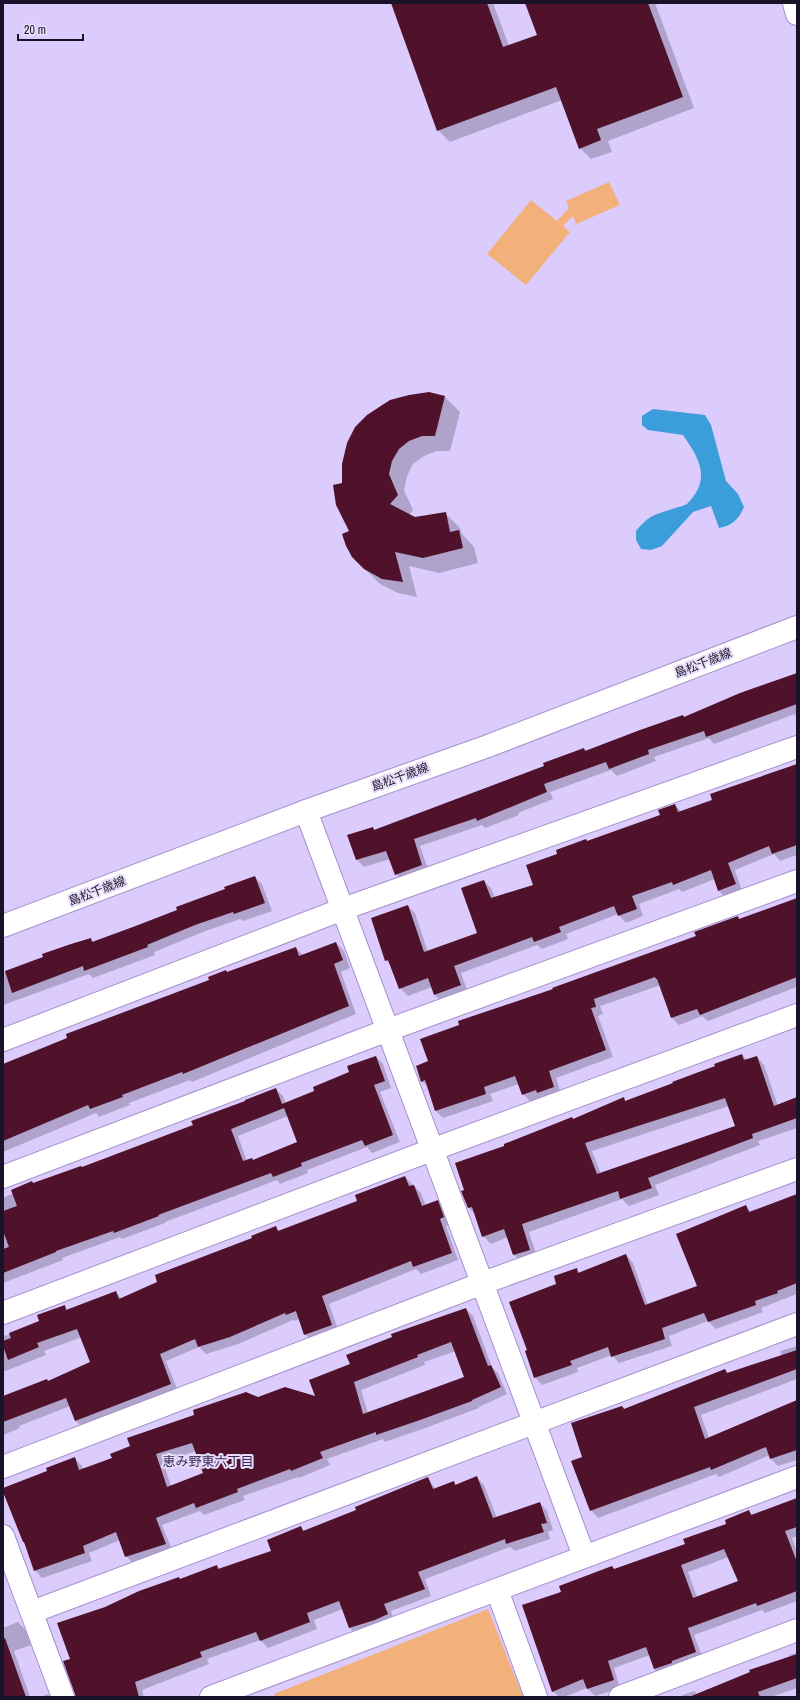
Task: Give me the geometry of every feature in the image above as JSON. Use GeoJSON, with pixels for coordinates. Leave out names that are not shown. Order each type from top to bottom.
{"type":"FeatureCollection","features":[{"type":"Feature","properties":{"kind":"street"},"geometry":{"type":"LineString","coordinates":[[794,3],[797,14]]}},
{"type":"Feature","properties":{"kind":"street","name":"島松千歳線"},"geometry":{"type":"LineString","coordinates":[[3,926],[306,812],[488,746],[797,627]]}},
{"type":"Feature","properties":{"kind":"street"},"geometry":{"type":"LineString","coordinates":[[3,1040],[343,909],[797,747]]}},
{"type":"Feature","properties":{"kind":"street"},"geometry":{"type":"LineString","coordinates":[[306,812],[434,1149],[584,1556]]}},
{"type":"Feature","properties":{"kind":"street"},"geometry":{"type":"LineString","coordinates":[[3,1177],[388,1030],[797,881]]}},
{"type":"Feature","properties":{"kind":"street"},"geometry":{"type":"LineString","coordinates":[[3,1313],[434,1149],[797,1015]]}},
{"type":"Feature","properties":{"kind":"street"},"geometry":{"type":"LineString","coordinates":[[3,1467],[483,1283],[797,1169]]}},
{"type":"Feature","properties":{"kind":"street"},"geometry":{"type":"LineString","coordinates":[[32,1612],[797,1324]]}},
{"type":"Feature","properties":{"kind":"street"},"geometry":{"type":"LineString","coordinates":[[211,1697],[797,1477]]}},
{"type":"Feature","properties":{"kind":"street"},"geometry":{"type":"LineString","coordinates":[[3,1536],[63,1697]]}},
{"type":"Feature","properties":{"kind":"street"},"geometry":{"type":"LineString","coordinates":[[497,1590],[536,1697]]}},
{"type":"Feature","properties":{"kind":"street"},"geometry":{"type":"LineString","coordinates":[[620,1697],[797,1630]]}},
{"type":"Feature","properties":{"kind":"shaded area"},"geometry":{"type":"Polygon","coordinates":[[[609,182],[620,205],[576,224],[573,216],[563,226],[570,232],[526,285],[487,254],[531,200],[557,221],[569,208],[566,201],[609,182]]]}},
{"type":"Feature","properties":{"kind":"shaded area"},"geometry":{"type":"Polygon","coordinates":[[[488,1609],[523,1697],[275,1697],[274,1694],[488,1609]]]}},
{"type":"Feature","properties":{"kind":"water"},"geometry":{"type":"Polygon","coordinates":[[[653,409],[705,415],[711,425],[726,481],[738,494],[744,507],[740,515],[731,524],[719,528],[711,506],[693,512],[662,546],[651,550],[641,549],[636,540],[636,531],[649,518],[687,504],[698,489],[701,481],[700,465],[693,450],[683,435],[648,430],[642,425],[642,416],[653,409]]]}},
{"type":"Feature","properties":{"kind":"building"},"geometry":{"type":"Polygon","coordinates":[[[391,3],[487,3],[503,47],[537,35],[525,3],[648,3],[683,97],[597,129],[601,140],[579,149],[556,87],[437,131],[391,3]]]}},
{"type":"Feature","properties":{"kind":"building"},"geometry":{"type":"Polygon","coordinates":[[[429,392],[445,396],[435,436],[422,436],[409,441],[399,449],[392,461],[389,474],[398,495],[390,504],[415,517],[446,512],[450,532],[459,530],[463,548],[423,558],[395,552],[403,582],[382,579],[364,569],[352,557],[346,546],[342,534],[349,531],[336,505],[333,485],[342,483],[342,464],[347,443],[355,427],[367,415],[390,400],[429,392]]]}},
{"type":"Feature","properties":{"kind":"building"},"geometry":{"type":"Polygon","coordinates":[[[797,673],[797,704],[706,737],[704,731],[648,750],[649,754],[609,769],[606,762],[544,784],[547,792],[477,821],[476,818],[414,839],[422,865],[395,875],[386,851],[356,860],[347,835],[373,827],[374,830],[544,766],[543,763],[584,748],[585,751],[683,715],[684,717],[740,693],[797,673]]]}},
{"type":"Feature","properties":{"kind":"building"},"geometry":{"type":"Polygon","coordinates":[[[797,764],[797,845],[772,854],[769,846],[728,863],[736,884],[718,891],[711,870],[673,885],[672,882],[632,896],[637,909],[618,916],[614,906],[559,927],[561,932],[534,942],[532,937],[454,966],[461,985],[434,995],[428,978],[399,989],[388,960],[385,961],[371,918],[408,905],[424,952],[477,933],[461,888],[484,880],[491,898],[533,885],[526,865],[557,854],[556,850],[586,839],[587,841],[660,815],[658,810],[675,804],[678,812],[712,800],[710,794],[797,764]]]}},
{"type":"Feature","properties":{"kind":"building"},"geometry":{"type":"Polygon","coordinates":[[[255,876],[265,903],[195,925],[147,945],[148,947],[84,971],[83,966],[12,993],[5,971],[43,957],[42,954],[71,944],[91,938],[92,942],[133,927],[177,910],[176,907],[255,876]]]}},
{"type":"Feature","properties":{"kind":"building"},"geometry":{"type":"Polygon","coordinates":[[[797,898],[797,977],[700,1015],[697,1009],[671,1018],[655,977],[594,999],[596,1007],[591,1008],[606,1050],[549,1071],[554,1087],[537,1093],[536,1090],[522,1095],[515,1076],[484,1087],[486,1094],[435,1111],[425,1080],[421,1082],[416,1066],[428,1061],[420,1039],[459,1025],[458,1021],[553,989],[552,988],[696,936],[694,932],[738,916],[739,919],[797,898]]]}},
{"type":"Feature","properties":{"kind":"building"},"geometry":{"type":"Polygon","coordinates":[[[336,942],[343,960],[334,964],[349,1006],[183,1074],[182,1072],[90,1109],[88,1105],[3,1141],[3,1064],[67,1038],[66,1034],[209,980],[208,977],[226,970],[227,972],[296,947],[299,956],[336,942]]]}},
{"type":"Feature","properties":{"kind":"building"},"geometry":{"type":"Polygon","coordinates":[[[742,1054],[744,1060],[757,1056],[774,1106],[797,1097],[797,1118],[752,1134],[753,1138],[648,1178],[652,1188],[620,1199],[618,1191],[522,1224],[530,1250],[513,1255],[504,1229],[482,1237],[472,1207],[468,1208],[461,1191],[464,1190],[455,1163],[504,1146],[504,1144],[572,1117],[573,1119],[624,1097],[625,1101],[673,1083],[672,1082],[715,1066],[714,1064],[742,1054]],[[725,1098],[585,1143],[597,1174],[735,1126],[725,1098]]]}},
{"type":"Feature","properties":{"kind":"building"},"geometry":{"type":"Polygon","coordinates":[[[376,1056],[385,1081],[374,1085],[393,1135],[365,1146],[362,1140],[301,1163],[302,1166],[273,1177],[271,1173],[114,1233],[113,1231],[56,1251],[3,1273],[3,1249],[9,1247],[3,1231],[3,1211],[17,1206],[11,1190],[32,1181],[33,1183],[81,1166],[82,1167],[193,1125],[191,1121],[276,1088],[282,1104],[314,1091],[313,1087],[349,1072],[347,1066],[376,1056]],[[284,1108],[231,1129],[243,1161],[252,1158],[253,1160],[297,1142],[284,1108]]]}},
{"type":"Feature","properties":{"kind":"building"},"geometry":{"type":"Polygon","coordinates":[[[405,1176],[409,1186],[414,1185],[422,1206],[438,1200],[444,1217],[440,1219],[452,1253],[413,1267],[411,1261],[322,1296],[332,1325],[304,1335],[296,1311],[286,1315],[285,1313],[230,1337],[198,1347],[195,1339],[160,1354],[171,1384],[75,1421],[66,1398],[3,1422],[3,1396],[47,1379],[48,1381],[90,1362],[77,1329],[37,1343],[39,1347],[8,1360],[3,1346],[3,1341],[11,1338],[9,1333],[39,1321],[37,1315],[65,1305],[66,1310],[116,1291],[119,1299],[157,1282],[155,1275],[252,1238],[251,1236],[276,1226],[278,1231],[357,1201],[355,1195],[405,1176]]]}},
{"type":"Feature","properties":{"kind":"building"},"geometry":{"type":"Polygon","coordinates":[[[797,1194],[797,1283],[777,1291],[778,1293],[755,1301],[756,1305],[708,1322],[704,1313],[662,1328],[665,1339],[611,1357],[608,1347],[570,1361],[572,1365],[534,1378],[525,1351],[527,1350],[509,1302],[556,1284],[554,1276],[577,1268],[578,1273],[626,1254],[645,1305],[697,1286],[676,1234],[746,1205],[749,1212],[797,1194]]]}},
{"type":"Feature","properties":{"kind":"building"},"geometry":{"type":"Polygon","coordinates":[[[466,1308],[488,1366],[491,1365],[501,1387],[472,1401],[420,1420],[376,1435],[376,1432],[320,1452],[323,1458],[291,1471],[290,1469],[237,1489],[238,1492],[196,1508],[194,1503],[156,1518],[166,1544],[125,1557],[116,1532],[83,1546],[85,1553],[34,1571],[24,1542],[3,1492],[3,1488],[47,1471],[46,1468],[75,1457],[79,1470],[112,1458],[110,1454],[130,1446],[127,1438],[194,1415],[193,1410],[246,1392],[258,1397],[285,1387],[315,1396],[309,1380],[350,1364],[346,1355],[392,1337],[391,1334],[466,1308]],[[451,1342],[417,1355],[418,1357],[354,1382],[363,1414],[464,1377],[451,1342]],[[192,1443],[156,1454],[167,1487],[203,1473],[192,1443]]]}},
{"type":"Feature","properties":{"kind":"building"},"geometry":{"type":"Polygon","coordinates":[[[797,1350],[797,1369],[694,1407],[705,1439],[797,1400],[797,1450],[770,1459],[766,1447],[711,1470],[710,1467],[590,1511],[571,1461],[582,1457],[571,1423],[622,1406],[624,1409],[725,1369],[727,1373],[797,1350]]]}},
{"type":"Feature","properties":{"kind":"building"},"geometry":{"type":"Polygon","coordinates":[[[477,1476],[493,1518],[540,1502],[547,1523],[541,1524],[544,1532],[506,1544],[505,1539],[418,1572],[425,1589],[384,1604],[388,1614],[375,1620],[349,1628],[339,1601],[307,1613],[310,1622],[260,1641],[256,1632],[200,1652],[202,1657],[135,1682],[139,1697],[76,1697],[63,1661],[70,1659],[57,1623],[105,1607],[139,1591],[179,1577],[180,1579],[217,1565],[218,1569],[271,1551],[267,1540],[301,1526],[303,1531],[356,1510],[355,1507],[428,1477],[433,1489],[454,1481],[455,1485],[477,1476]]]}},
{"type":"Feature","properties":{"kind":"building"},"geometry":{"type":"Polygon","coordinates":[[[797,1498],[797,1527],[785,1531],[797,1562],[797,1591],[757,1606],[756,1603],[688,1628],[696,1652],[672,1661],[672,1663],[654,1669],[646,1647],[608,1661],[614,1680],[587,1689],[583,1679],[552,1692],[522,1605],[561,1592],[559,1586],[612,1566],[614,1569],[685,1544],[683,1539],[726,1524],[725,1520],[749,1510],[751,1515],[797,1498]],[[724,1549],[681,1565],[693,1598],[738,1581],[724,1549]]]}},
{"type":"Feature","properties":{"kind":"building"},"geometry":{"type":"Polygon","coordinates":[[[5,1638],[26,1697],[3,1697],[3,1639],[5,1638]]]}},
{"type":"Feature","properties":{"kind":"building"},"geometry":{"type":"Polygon","coordinates":[[[797,1654],[797,1678],[758,1692],[760,1697],[689,1697],[750,1672],[749,1670],[797,1654]]]}},
{"type":"Feature","properties":{"kind":"district","name":"恵み野東六丁目"},"geometry":{"type":"Point","coordinates":[208,1461]}}]}
